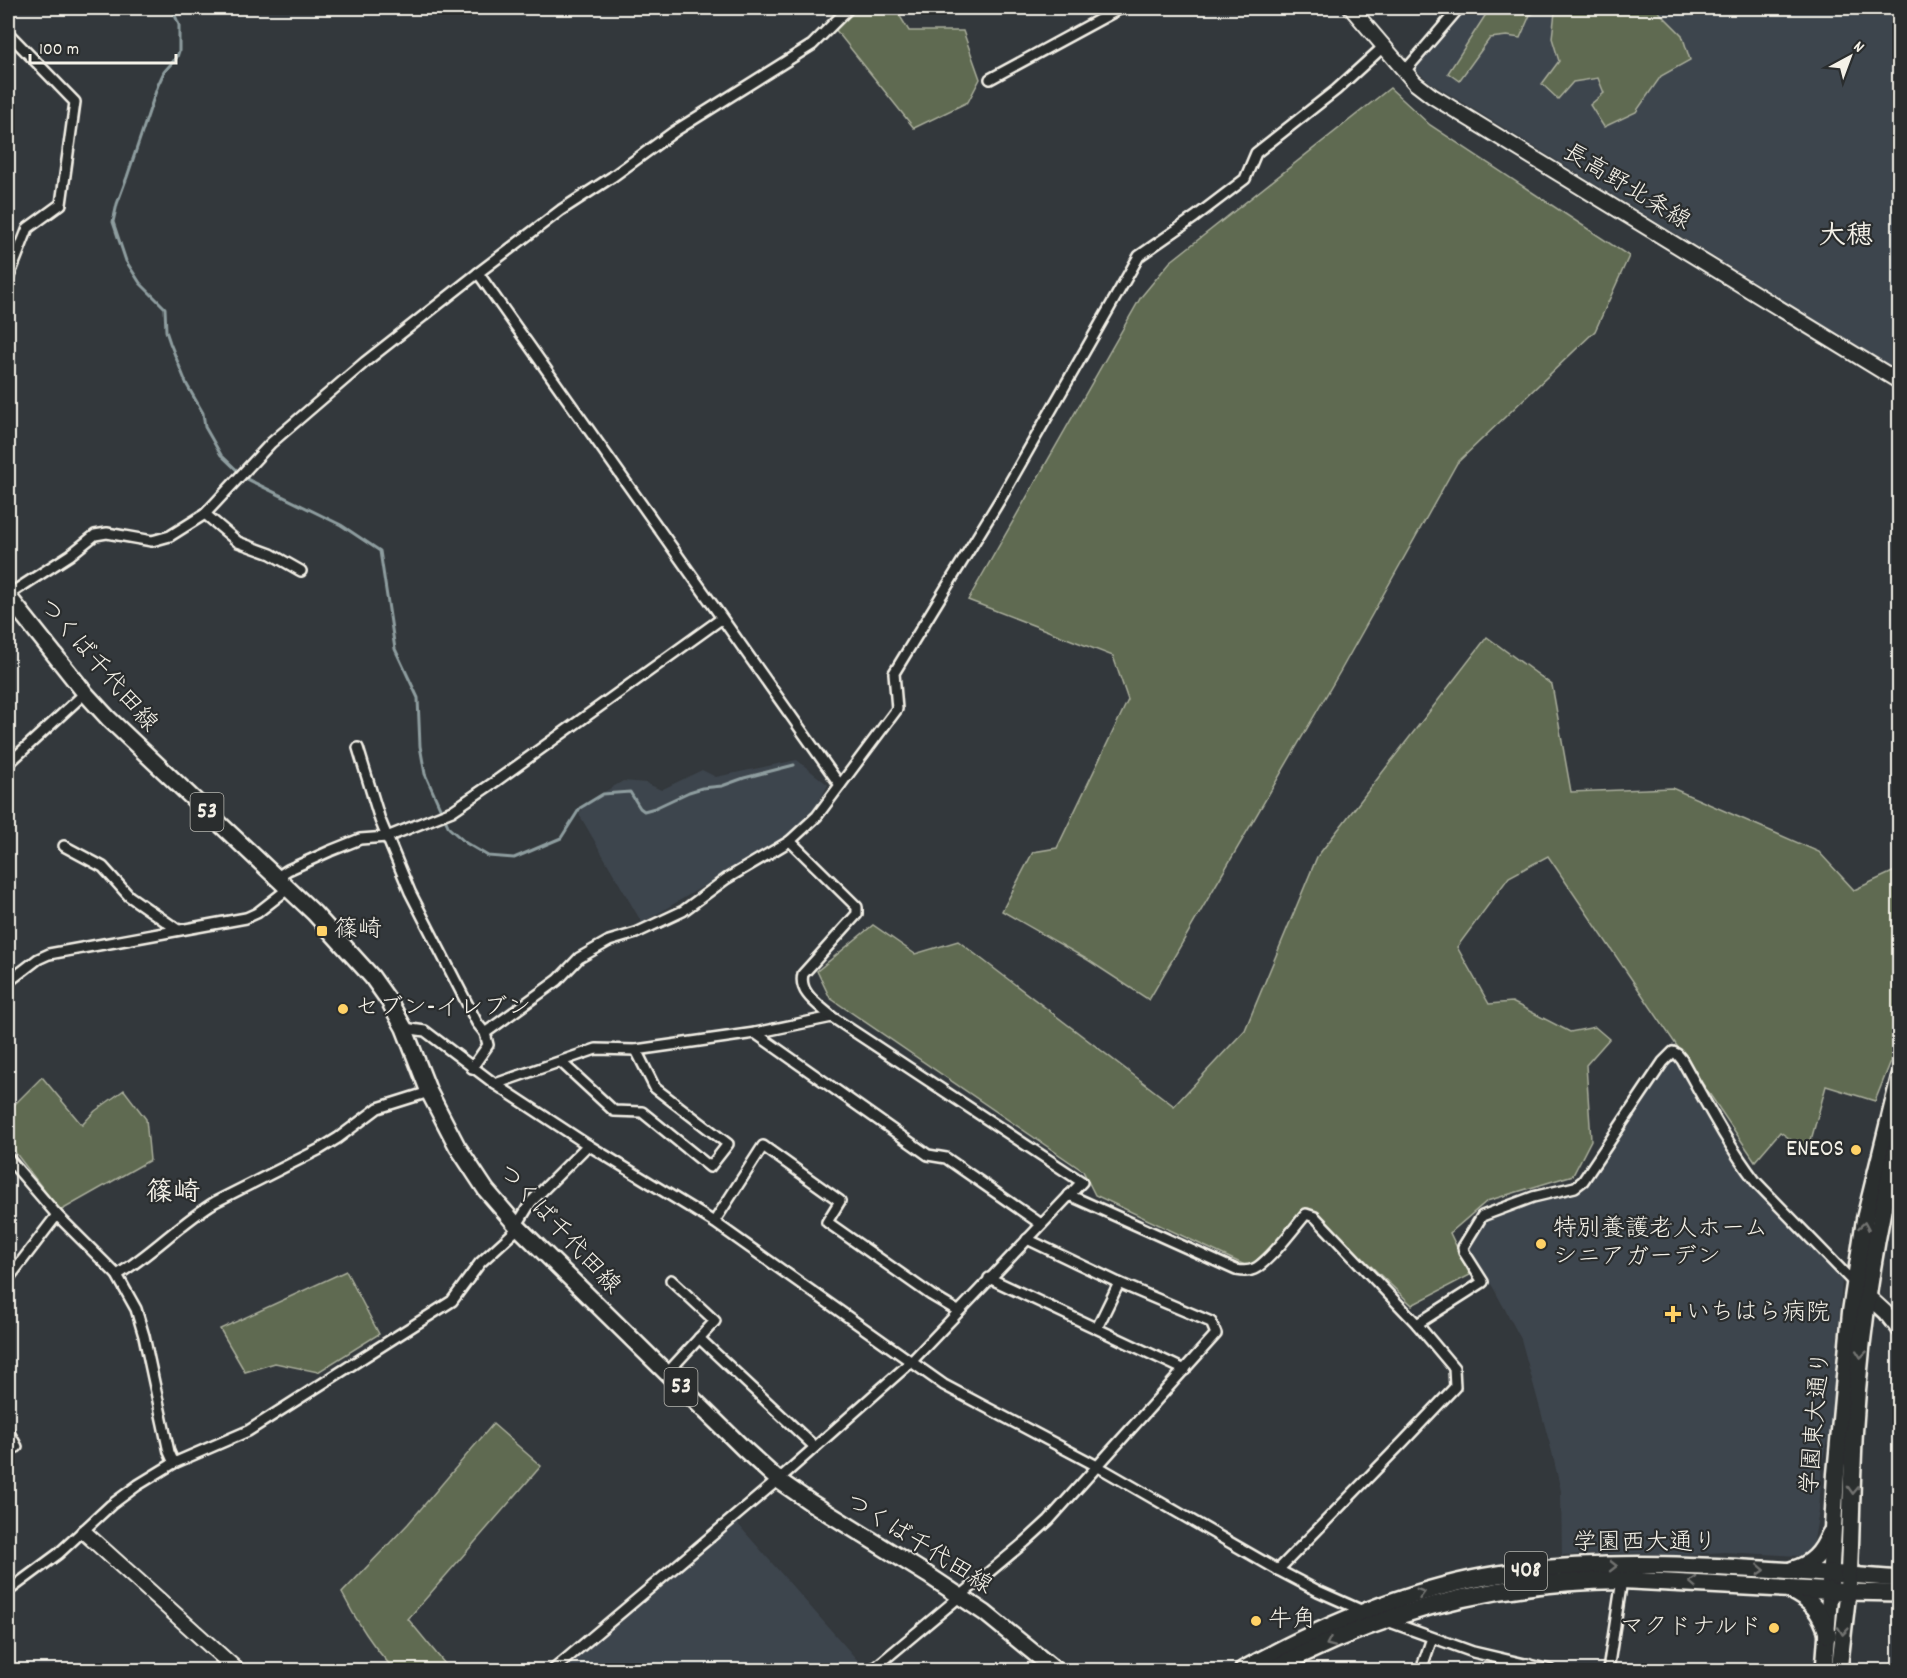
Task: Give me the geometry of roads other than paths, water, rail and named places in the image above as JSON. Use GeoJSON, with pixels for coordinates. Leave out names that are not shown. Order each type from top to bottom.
{"type":"FeatureCollection","features":[{"type":"Feature","properties":{"kind":"highway","name":"学園東大通り"},"geometry":{"type":"LineString","coordinates":[[1830,1582],[1832,1529],[1851,1312],[1874,1179],[1899,1077]]}},
{"type":"Feature","properties":{"kind":"highway","name":"学園東大通り"},"geometry":{"type":"LineString","coordinates":[[1848,1583],[1854,1431],[1868,1296],[1882,1208],[1899,1134]]}},
{"type":"Feature","properties":{"kind":"highway"},"geometry":{"type":"LineString","coordinates":[[1828,1635],[1821,1615],[1788,1580],[1815,1558],[1826,1544],[1832,1529]]}},
{"type":"Feature","properties":{"kind":"highway","name":"学園西大通り"},"geometry":{"type":"LineString","coordinates":[[1243,1671],[1309,1636],[1406,1598],[1463,1582],[1515,1572],[1599,1566],[1691,1566],[1788,1580]]}},
{"type":"Feature","properties":{"kind":"highway","name":"学園西大通り"},"geometry":{"type":"LineString","coordinates":[[1271,1671],[1384,1620],[1448,1600],[1514,1587],[1587,1580],[1788,1580],[1848,1583]]}},
{"type":"Feature","properties":{"kind":"main road","name":"長高野北条線"},"geometry":{"type":"LineString","coordinates":[[1351,8],[1415,83],[1432,96],[1899,382]]}},
{"type":"Feature","properties":{"kind":"main road","name":"つくば千代田線"},"geometry":{"type":"LineString","coordinates":[[8,595],[85,693],[134,744],[283,883],[357,959],[385,995],[404,1029],[445,1126],[469,1165],[517,1226],[778,1480],[841,1523],[961,1596],[1015,1636],[1056,1671]]}},
{"type":"Feature","properties":{"kind":"main road"},"geometry":{"type":"LineString","coordinates":[[1855,1284],[1885,1312],[1899,1331]]}},
{"type":"Feature","properties":{"kind":"main road"},"geometry":{"type":"LineString","coordinates":[[84,1532],[237,1671]]}},
{"type":"Feature","properties":{"kind":"main road"},"geometry":{"type":"LineString","coordinates":[[1848,1583],[1899,1579]]}},
{"type":"Feature","properties":{"kind":"main road","name":"学園東大通り"},"geometry":{"type":"LineString","coordinates":[[1824,1671],[1830,1582]]}},
{"type":"Feature","properties":{"kind":"main road"},"geometry":{"type":"LineString","coordinates":[[1848,1583],[1899,1593]]}},
{"type":"Feature","properties":{"kind":"main road","name":"学園東大通り"},"geometry":{"type":"LineString","coordinates":[[1839,1671],[1848,1583]]}},
{"type":"Feature","properties":{"kind":"street"},"geometry":{"type":"LineString","coordinates":[[8,595],[95,536],[107,534],[152,541],[170,536],[205,514],[271,443],[365,362],[478,273],[561,210],[612,177],[675,131],[812,45],[849,8]]}},
{"type":"Feature","properties":{"kind":"street"},"geometry":{"type":"LineString","coordinates":[[990,79],[1121,8]]}},
{"type":"Feature","properties":{"kind":"street"},"geometry":{"type":"LineString","coordinates":[[1405,71],[1459,8]]}},
{"type":"Feature","properties":{"kind":"street"},"geometry":{"type":"LineString","coordinates":[[8,33],[75,102],[61,204],[28,228],[8,279]]}},
{"type":"Feature","properties":{"kind":"street"},"geometry":{"type":"LineString","coordinates":[[485,1033],[558,980],[579,958],[609,941],[636,933],[683,911],[726,879],[789,841],[817,816],[897,709],[894,673],[1001,498],[1139,256],[1245,179],[1256,153],[1336,90],[1383,47]]}},
{"type":"Feature","properties":{"kind":"street"},"geometry":{"type":"LineString","coordinates":[[478,273],[840,785]]}},
{"type":"Feature","properties":{"kind":"street"},"geometry":{"type":"LineString","coordinates":[[205,514],[238,542],[271,554],[301,571]]}},
{"type":"Feature","properties":{"kind":"street"},"geometry":{"type":"LineString","coordinates":[[8,982],[38,959],[49,954],[246,918],[257,913],[283,883],[288,870],[360,839],[387,837],[452,811],[721,619]]}},
{"type":"Feature","properties":{"kind":"street"},"geometry":{"type":"LineString","coordinates":[[8,764],[85,693]]}},
{"type":"Feature","properties":{"kind":"street"},"geometry":{"type":"LineString","coordinates":[[358,748],[387,837],[410,892],[477,1023],[485,1033],[488,1045],[472,1068]]}},
{"type":"Feature","properties":{"kind":"street"},"geometry":{"type":"LineString","coordinates":[[553,1671],[778,1480],[910,1363],[1082,1182],[832,1017],[805,992],[801,982],[803,974],[857,914],[856,908],[789,841]]}},
{"type":"Feature","properties":{"kind":"street"},"geometry":{"type":"LineString","coordinates":[[64,846],[103,867],[129,896],[178,930]]}},
{"type":"Feature","properties":{"kind":"street"},"geometry":{"type":"LineString","coordinates":[[495,1084],[596,1048],[636,1050],[755,1033],[832,1017]]}},
{"type":"Feature","properties":{"kind":"street"},"geometry":{"type":"LineString","coordinates":[[404,1029],[425,1031],[495,1084],[588,1145],[714,1222],[944,1386],[1097,1466],[1318,1592],[1384,1620],[1473,1652],[1527,1668],[1550,1671]]}},
{"type":"Feature","properties":{"kind":"street"},"geometry":{"type":"LineString","coordinates":[[755,1033],[928,1155],[946,1158],[1041,1224]]}},
{"type":"Feature","properties":{"kind":"street"},"geometry":{"type":"LineString","coordinates":[[561,1062],[614,1111],[642,1112],[710,1167],[728,1144],[655,1088],[636,1050]]}},
{"type":"Feature","properties":{"kind":"street"},"geometry":{"type":"LineString","coordinates":[[1417,1324],[1483,1282],[1463,1247],[1482,1216],[1533,1197],[1575,1187],[1583,1181],[1663,1062],[1673,1052],[1682,1060],[1750,1175],[1855,1284]]}},
{"type":"Feature","properties":{"kind":"street"},"geometry":{"type":"LineString","coordinates":[[117,1275],[136,1264],[200,1211],[215,1202],[320,1149],[378,1108],[429,1092]]}},
{"type":"Feature","properties":{"kind":"street"},"geometry":{"type":"LineString","coordinates":[[8,1591],[58,1554],[111,1505],[138,1485],[174,1463],[256,1426],[452,1301],[480,1263],[514,1232],[531,1202],[588,1145]]}},
{"type":"Feature","properties":{"kind":"street"},"geometry":{"type":"LineString","coordinates":[[714,1222],[763,1146],[840,1201],[827,1222],[931,1295],[958,1311]]}},
{"type":"Feature","properties":{"kind":"street"},"geometry":{"type":"LineString","coordinates":[[8,1158],[57,1215],[117,1275],[136,1309],[169,1452],[174,1463]]}},
{"type":"Feature","properties":{"kind":"street"},"geometry":{"type":"LineString","coordinates":[[1069,1195],[1245,1272],[1255,1269],[1264,1261],[1306,1214],[1315,1217],[1417,1324],[1454,1368],[1455,1386],[1278,1570]]}},
{"type":"Feature","properties":{"kind":"street"},"geometry":{"type":"LineString","coordinates":[[8,1279],[57,1215]]}},
{"type":"Feature","properties":{"kind":"street"},"geometry":{"type":"LineString","coordinates":[[872,1671],[1049,1520],[1216,1334],[1211,1322],[1119,1283],[1027,1239]]}},
{"type":"Feature","properties":{"kind":"street"},"geometry":{"type":"LineString","coordinates":[[989,1278],[1185,1370]]}},
{"type":"Feature","properties":{"kind":"street"},"geometry":{"type":"LineString","coordinates":[[667,1373],[715,1321],[671,1280]]}},
{"type":"Feature","properties":{"kind":"street"},"geometry":{"type":"LineString","coordinates":[[1097,1328],[1119,1283]]}},
{"type":"Feature","properties":{"kind":"street"},"geometry":{"type":"LineString","coordinates":[[699,1338],[815,1447]]}},
{"type":"Feature","properties":{"kind":"street"},"geometry":{"type":"LineString","coordinates":[[8,1431],[17,1447]]}},
{"type":"Feature","properties":{"kind":"street"},"geometry":{"type":"LineString","coordinates":[[1608,1671],[1622,1580]]}},
{"type":"Feature","properties":{"kind":"street"},"geometry":{"type":"LineString","coordinates":[[1421,1671],[1432,1638]]}},
{"type":"Feature","properties":{"kind":"waterway"},"geometry":{"type":"LineString","coordinates":[[172,8],[179,25],[179,51],[158,85],[117,204],[113,222],[126,261],[140,283],[165,308],[166,331],[170,343],[187,385],[203,413],[205,427],[221,455],[245,478],[341,525],[380,551],[395,649],[418,698],[420,746],[425,774],[449,828],[466,843],[488,856],[514,858],[561,838],[580,808],[603,794],[630,792],[644,811],[702,788],[722,786],[794,765]]}},
{"type":"Feature","properties":{"kind":"place","name":"篠崎"},"geometry":{"type":"Point","coordinates":[322,931]}},
{"type":"Feature","properties":{"kind":"place","name":"セブン-イレブン"},"geometry":{"type":"Point","coordinates":[343,1009]}},
{"type":"Feature","properties":{"kind":"place","name":"ENEOS"},"geometry":{"type":"Point","coordinates":[1856,1150]}},
{"type":"Feature","properties":{"kind":"place","name":"特別養護老人ホーム シニアガーデン"},"geometry":{"type":"Point","coordinates":[1541,1244]}},
{"type":"Feature","properties":{"kind":"place","name":"いちはら病院"},"geometry":{"type":"Point","coordinates":[1673,1314]}},
{"type":"Feature","properties":{"kind":"place","name":"牛角"},"geometry":{"type":"Point","coordinates":[1256,1621]}},
{"type":"Feature","properties":{"kind":"place","name":"マクドナルド"},"geometry":{"type":"Point","coordinates":[1774,1628]}},
{"type":"Feature","properties":{"kind":"district","name":"大穂"},"geometry":{"type":"Point","coordinates":[1846,237]}},
{"type":"Feature","properties":{"kind":"district","name":"篠崎"},"geometry":{"type":"Point","coordinates":[173,1194]}}]}
